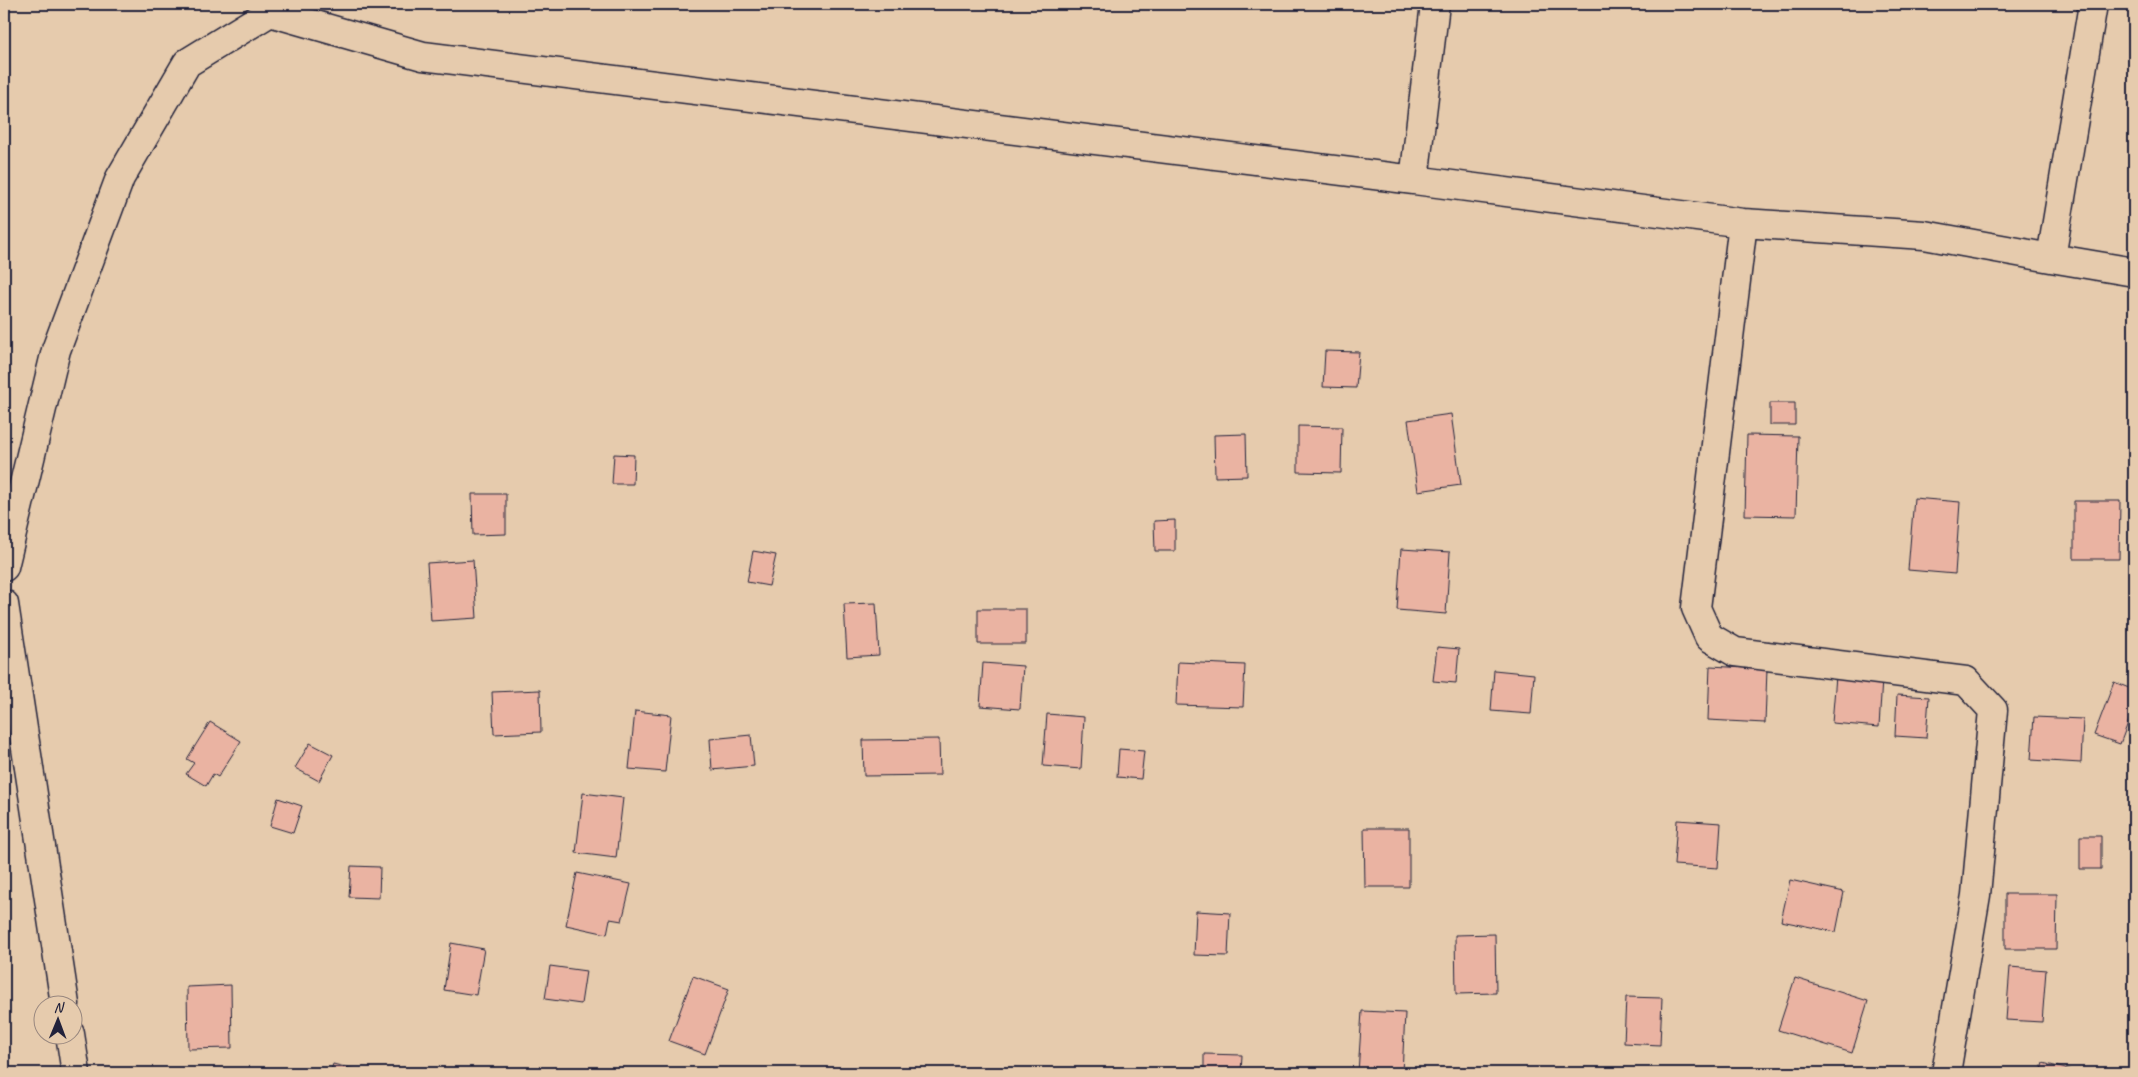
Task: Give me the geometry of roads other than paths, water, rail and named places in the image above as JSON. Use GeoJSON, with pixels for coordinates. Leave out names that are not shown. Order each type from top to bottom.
{"type":"FeatureCollection","features":[{"type":"Feature","properties":{"kind":"street"},"geometry":{"type":"LineString","coordinates":[[1414,180],[1435,4]]}},
{"type":"Feature","properties":{"kind":"street"},"geometry":{"type":"LineString","coordinates":[[2051,258],[2093,4]]}},
{"type":"Feature","properties":{"kind":"street"},"geometry":{"type":"LineString","coordinates":[[4,567],[8,529],[56,350],[120,178],[187,63],[270,8],[423,56],[1743,223],[1924,235],[2134,272]]}},
{"type":"Feature","properties":{"kind":"street"},"geometry":{"type":"LineString","coordinates":[[1743,223],[1696,608],[1710,637],[1735,652],[1966,681],[1993,710],[1976,895],[1946,1073]]}},
{"type":"Feature","properties":{"kind":"street"},"geometry":{"type":"LineString","coordinates":[[4,604],[63,994]]}},
{"type":"Feature","properties":{"kind":"street"},"geometry":{"type":"LineString","coordinates":[[72,1044],[76,1073]]}}]}
